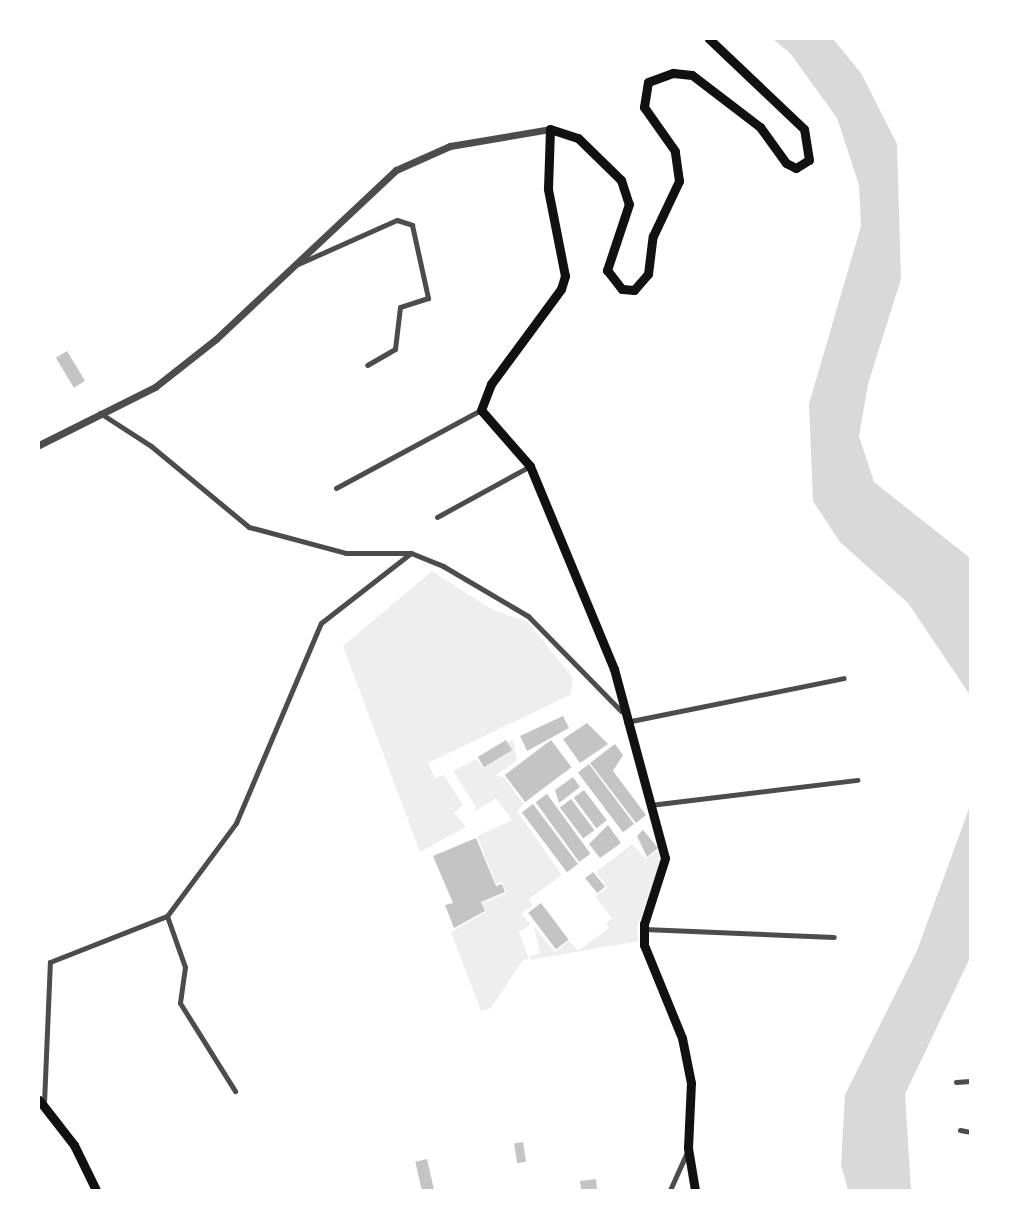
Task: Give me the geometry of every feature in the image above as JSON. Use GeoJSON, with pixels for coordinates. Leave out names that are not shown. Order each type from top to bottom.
{"type":"FeatureCollection","features":[{"type":"Feature","properties":{"kind":"main road"},"geometry":{"type":"LineString","coordinates":[[695,1190],[688,1148],[691,1083],[682,1038],[644,945],[644,929],[665,858],[621,711],[614,669],[530,466],[481,410],[491,384],[561,289],[565,276],[548,189],[550,129],[578,138],[621,180],[630,204],[607,270],[611,281],[634,290],[648,274],[653,236],[680,166],[644,107],[648,82],[673,73],[692,75],[760,127],[786,163],[804,166],[811,153],[804,129],[710,39]]}},
{"type":"Feature","properties":{"kind":"main road"},"geometry":{"type":"LineString","coordinates":[[41,1101],[96,1190]]}},
{"type":"Feature","properties":{"kind":"street"},"geometry":{"type":"LineString","coordinates":[[39,445],[100,412],[155,387],[298,264],[396,170],[468,141],[550,129]]}},
{"type":"Feature","properties":{"kind":"street"},"geometry":{"type":"LineString","coordinates":[[298,264],[397,219],[412,225],[428,298],[400,307],[395,349],[367,365]]}},
{"type":"Feature","properties":{"kind":"street"},"geometry":{"type":"LineString","coordinates":[[336,488],[481,410]]}},
{"type":"Feature","properties":{"kind":"street"},"geometry":{"type":"LineString","coordinates":[[100,412],[151,446],[249,527],[346,553],[411,553],[528,616],[621,711]]}},
{"type":"Feature","properties":{"kind":"street"},"geometry":{"type":"LineString","coordinates":[[437,517],[530,466]]}},
{"type":"Feature","properties":{"kind":"street"},"geometry":{"type":"LineString","coordinates":[[41,1101],[50,962],[166,916],[236,824],[321,623],[411,553]]}},
{"type":"Feature","properties":{"kind":"street"},"geometry":{"type":"LineString","coordinates":[[625,723],[844,678]]}},
{"type":"Feature","properties":{"kind":"street"},"geometry":{"type":"LineString","coordinates":[[650,805],[857,780]]}},
{"type":"Feature","properties":{"kind":"street"},"geometry":{"type":"LineString","coordinates":[[166,916],[185,967],[180,1003],[235,1091]]}},
{"type":"Feature","properties":{"kind":"street"},"geometry":{"type":"LineString","coordinates":[[644,929],[834,937]]}},
{"type":"Feature","properties":{"kind":"street"},"geometry":{"type":"LineString","coordinates":[[956,1082],[970,1081]]}},
{"type":"Feature","properties":{"kind":"street"},"geometry":{"type":"LineString","coordinates":[[960,1130],[970,1131]]}},
{"type":"Feature","properties":{"kind":"street"},"geometry":{"type":"LineString","coordinates":[[670,1190],[688,1148]]}},
{"type":"Feature","properties":{"kind":"shaded area"},"geometry":{"type":"Polygon","coordinates":[[[773,39],[833,39],[861,73],[897,144],[901,279],[868,384],[859,436],[874,482],[970,558],[970,695],[908,603],[840,542],[813,501],[809,404],[861,226],[859,185],[837,118],[790,53],[773,39]]]}},
{"type":"Feature","properties":{"kind":"shaded area"},"geometry":{"type":"Polygon","coordinates":[[[432,571],[491,609],[528,622],[573,678],[570,695],[428,763],[435,778],[444,775],[463,805],[454,813],[466,827],[420,852],[343,646],[432,571]]]}},
{"type":"Feature","properties":{"kind":"shaded area"},"geometry":{"type":"Polygon","coordinates":[[[513,740],[517,760],[495,776],[504,777],[524,804],[517,811],[562,875],[529,899],[533,905],[521,914],[531,924],[519,932],[529,959],[522,961],[491,1008],[481,1011],[451,932],[486,912],[482,903],[507,893],[502,882],[496,884],[477,836],[512,820],[496,798],[474,812],[476,807],[453,771],[476,759],[483,768],[512,751],[508,742],[513,740]]]}},
{"type":"Feature","properties":{"kind":"shaded area"},"geometry":{"type":"Polygon","coordinates":[[[970,806],[970,958],[905,1094],[911,1190],[848,1190],[841,1165],[845,1095],[916,953],[970,806]]]}},
{"type":"Feature","properties":{"kind":"shaded area"},"geometry":{"type":"Polygon","coordinates":[[[632,844],[646,859],[658,850],[660,863],[637,928],[638,941],[531,960],[530,956],[540,953],[534,926],[555,952],[569,941],[578,951],[609,928],[606,923],[612,918],[595,896],[607,888],[596,872],[632,844]]]}},
{"type":"Feature","properties":{"kind":"building"},"geometry":{"type":"Polygon","coordinates":[[[67,351],[85,381],[74,388],[56,358],[67,351]]]}},
{"type":"Feature","properties":{"kind":"building"},"geometry":{"type":"Polygon","coordinates":[[[563,716],[569,728],[527,751],[520,736],[563,716]]]}},
{"type":"Feature","properties":{"kind":"building"},"geometry":{"type":"Polygon","coordinates":[[[587,723],[608,744],[580,763],[563,739],[587,723]]]}},
{"type":"Feature","properties":{"kind":"building"},"geometry":{"type":"Polygon","coordinates":[[[506,740],[512,750],[484,767],[478,757],[506,740]]]}},
{"type":"Feature","properties":{"kind":"building"},"geometry":{"type":"Polygon","coordinates":[[[551,740],[571,767],[525,802],[505,775],[551,740]]]}},
{"type":"Feature","properties":{"kind":"building"},"geometry":{"type":"Polygon","coordinates":[[[615,744],[623,755],[613,771],[646,815],[636,823],[590,763],[615,744]]]}},
{"type":"Feature","properties":{"kind":"building"},"geometry":{"type":"Polygon","coordinates":[[[589,764],[634,824],[623,832],[578,772],[589,764]]]}},
{"type":"Feature","properties":{"kind":"building"},"geometry":{"type":"Polygon","coordinates":[[[573,777],[580,787],[559,803],[555,790],[573,777]]]}},
{"type":"Feature","properties":{"kind":"building"},"geometry":{"type":"Polygon","coordinates":[[[584,790],[607,820],[596,828],[574,798],[584,790]]]}},
{"type":"Feature","properties":{"kind":"building"},"geometry":{"type":"Polygon","coordinates":[[[547,794],[590,854],[579,862],[536,802],[547,794]]]}},
{"type":"Feature","properties":{"kind":"building"},"geometry":{"type":"Polygon","coordinates":[[[571,799],[594,830],[583,839],[560,807],[571,799]]]}},
{"type":"Feature","properties":{"kind":"building"},"geometry":{"type":"Polygon","coordinates":[[[533,804],[578,864],[567,872],[522,812],[533,804]]]}},
{"type":"Feature","properties":{"kind":"building"},"geometry":{"type":"Polygon","coordinates":[[[608,825],[621,843],[600,858],[589,844],[608,825]]]}},
{"type":"Feature","properties":{"kind":"building"},"geometry":{"type":"Polygon","coordinates":[[[643,830],[658,848],[647,857],[637,836],[643,830]]]}},
{"type":"Feature","properties":{"kind":"building"},"geometry":{"type":"Polygon","coordinates":[[[476,838],[496,886],[502,884],[505,892],[481,902],[485,911],[454,928],[445,905],[453,903],[433,856],[476,838]]]}},
{"type":"Feature","properties":{"kind":"building"},"geometry":{"type":"Polygon","coordinates":[[[593,872],[605,887],[597,893],[585,878],[593,872]]]}},
{"type":"Feature","properties":{"kind":"building"},"geometry":{"type":"Polygon","coordinates":[[[541,903],[569,940],[556,949],[528,913],[541,903]]]}},
{"type":"Feature","properties":{"kind":"building"},"geometry":{"type":"Polygon","coordinates":[[[523,1142],[526,1162],[517,1163],[514,1143],[523,1142]]]}},
{"type":"Feature","properties":{"kind":"building"},"geometry":{"type":"Polygon","coordinates":[[[427,1159],[434,1190],[422,1190],[415,1162],[427,1159]]]}},
{"type":"Feature","properties":{"kind":"building"},"geometry":{"type":"Polygon","coordinates":[[[596,1179],[597,1190],[581,1190],[580,1181],[596,1179]]]}}]}
